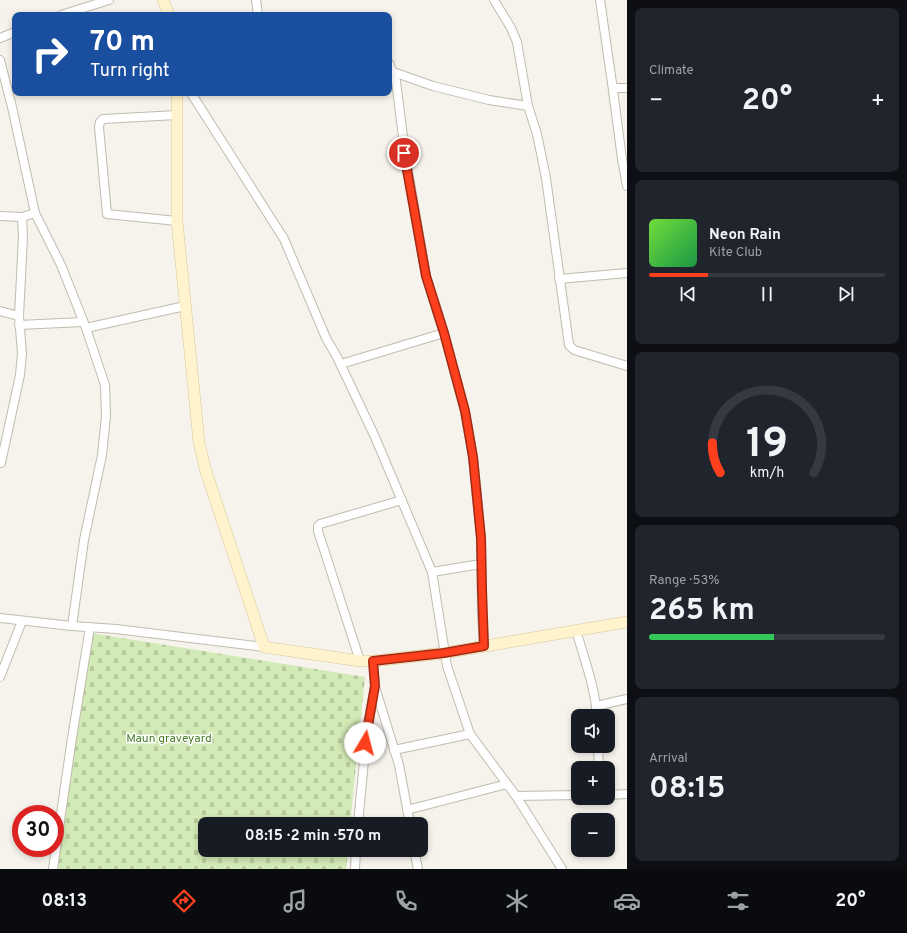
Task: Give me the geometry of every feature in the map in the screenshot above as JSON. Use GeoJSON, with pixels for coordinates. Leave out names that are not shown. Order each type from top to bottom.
{"type":"FeatureCollection","features":[{"type":"Feature","properties":{"kind":"street"},"geometry":{"type":"LineString","coordinates":[[71,12],[109,0]]}},
{"type":"Feature","properties":{"kind":"street"},"geometry":{"type":"LineString","coordinates":[[164,0],[168,12]]}},
{"type":"Feature","properties":{"kind":"street"},"geometry":{"type":"LineString","coordinates":[[256,0],[258,12]]}},
{"type":"Feature","properties":{"kind":"street"},"geometry":{"type":"LineString","coordinates":[[494,0],[511,28],[516,42],[528,106],[537,134],[546,178],[569,345],[571,348],[627,366]]}},
{"type":"Feature","properties":{"kind":"street"},"geometry":{"type":"LineString","coordinates":[[600,0],[627,186]]}},
{"type":"Feature","properties":{"kind":"street"},"geometry":{"type":"LineString","coordinates":[[0,38],[12,33]]}},
{"type":"Feature","properties":{"kind":"street"},"geometry":{"type":"LineString","coordinates":[[0,60],[12,107],[35,213],[61,265],[85,325],[105,385],[106,416],[102,455],[84,540],[72,626]]}},
{"type":"Feature","properties":{"kind":"street"},"geometry":{"type":"LineString","coordinates":[[393,72],[433,86],[489,100],[528,106]]}},
{"type":"Feature","properties":{"kind":"street"},"geometry":{"type":"LineString","coordinates":[[393,72],[396,81],[404,153],[426,276],[444,333],[465,411],[473,457],[479,509],[484,646]]}},
{"type":"Feature","properties":{"kind":"street"},"geometry":{"type":"LineString","coordinates":[[613,88],[627,88]]}},
{"type":"Feature","properties":{"kind":"street"},"geometry":{"type":"LineString","coordinates":[[177,96],[177,221],[202,455],[264,647]]}},
{"type":"Feature","properties":{"kind":"street"},"geometry":{"type":"LineString","coordinates":[[193,96],[284,239],[326,338],[375,437],[432,572],[444,653],[452,682],[470,734],[516,796],[558,868]]}},
{"type":"Feature","properties":{"kind":"street"},"geometry":{"type":"LineString","coordinates":[[177,115],[103,119],[99,126],[107,214],[177,221]]}},
{"type":"Feature","properties":{"kind":"street"},"geometry":{"type":"LineString","coordinates":[[0,216],[22,217],[35,213]]}},
{"type":"Feature","properties":{"kind":"street"},"geometry":{"type":"LineString","coordinates":[[1,463],[20,375],[22,353],[19,320],[23,237],[22,217]]}},
{"type":"Feature","properties":{"kind":"street"},"geometry":{"type":"LineString","coordinates":[[559,279],[627,273]]}},
{"type":"Feature","properties":{"kind":"street"},"geometry":{"type":"LineString","coordinates":[[0,311],[19,320],[85,325],[185,306]]}},
{"type":"Feature","properties":{"kind":"street"},"geometry":{"type":"LineString","coordinates":[[340,364],[444,333]]}},
{"type":"Feature","properties":{"kind":"street"},"geometry":{"type":"LineString","coordinates":[[360,661],[318,531],[318,526],[320,524],[402,500]]}},
{"type":"Feature","properties":{"kind":"street"},"geometry":{"type":"LineString","coordinates":[[432,572],[481,564]]}},
{"type":"Feature","properties":{"kind":"street"},"geometry":{"type":"LineString","coordinates":[[0,618],[264,647],[360,661],[373,661],[444,653],[627,622]]}},
{"type":"Feature","properties":{"kind":"street"},"geometry":{"type":"LineString","coordinates":[[0,677],[22,621]]}},
{"type":"Feature","properties":{"kind":"street"},"geometry":{"type":"LineString","coordinates":[[53,869],[90,627]]}},
{"type":"Feature","properties":{"kind":"street"},"geometry":{"type":"LineString","coordinates":[[576,630],[596,709]]}},
{"type":"Feature","properties":{"kind":"street"},"geometry":{"type":"LineString","coordinates":[[373,661],[375,686],[399,765],[408,817]]}},
{"type":"Feature","properties":{"kind":"street"},"geometry":{"type":"LineString","coordinates":[[359,817],[367,729],[375,686]]}},
{"type":"Feature","properties":{"kind":"street"},"geometry":{"type":"LineString","coordinates":[[596,706],[627,700]]}},
{"type":"Feature","properties":{"kind":"street"},"geometry":{"type":"LineString","coordinates":[[394,750],[470,734]]}},
{"type":"Feature","properties":{"kind":"street"},"geometry":{"type":"LineString","coordinates":[[407,810],[507,784]]}},
{"type":"Feature","properties":{"kind":"street"},"geometry":{"type":"LineString","coordinates":[[615,795],[627,794]]}},
{"type":"Feature","properties":{"kind":"street"},"geometry":{"type":"LineString","coordinates":[[516,796],[571,795]]}},
{"type":"Feature","properties":{"kind":"street"},"geometry":{"type":"LineString","coordinates":[[355,869],[356,857]]}},
{"type":"Feature","properties":{"kind":"street"},"geometry":{"type":"LineString","coordinates":[[415,857],[418,869]]}},
{"type":"Feature","properties":{"kind":"green space","name":"Maun graveyard"},"geometry":{"type":"Polygon","coordinates":[[[91,633],[365,677],[351,817],[198,817],[198,857],[347,857],[346,869],[55,869],[57,857],[64,857],[64,810],[91,633]]]}},
{"type":"Feature","properties":{"kind":"route"},"geometry":{"type":"LineString","coordinates":[[365,743],[375,686],[373,661],[444,653],[484,646],[481,538],[473,457],[465,411],[444,333],[426,276],[404,153]]}}]}
